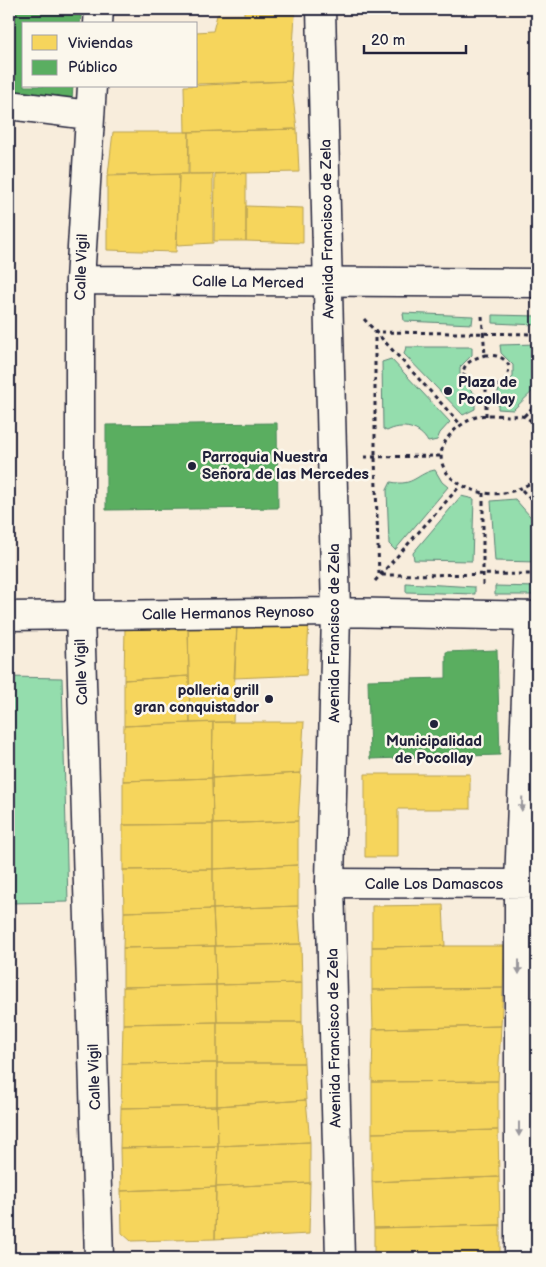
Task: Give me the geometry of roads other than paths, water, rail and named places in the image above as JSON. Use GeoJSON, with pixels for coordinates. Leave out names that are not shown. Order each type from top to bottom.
{"type":"FeatureCollection","features":[{"type":"Feature","properties":{"kind":"street"},"geometry":{"type":"LineString","coordinates":[[98,22],[99,9]]}},
{"type":"Feature","properties":{"kind":"street","name":"Avenida Francisco de Zela"},"geometry":{"type":"LineString","coordinates":[[321,9],[336,612],[330,883],[340,1258]]}},
{"type":"Feature","properties":{"kind":"street","name":"Calle Vigil"},"geometry":{"type":"LineString","coordinates":[[92,88],[80,280],[80,614],[99,1258]]}},
{"type":"Feature","properties":{"kind":"street"},"geometry":{"type":"LineString","coordinates":[[9,105],[89,115]]}},
{"type":"Feature","properties":{"kind":"street","name":"Calle La Merced"},"geometry":{"type":"LineString","coordinates":[[80,280],[537,283]]}},
{"type":"Feature","properties":{"kind":"street","name":"Calle Hermanos Reynoso"},"geometry":{"type":"LineString","coordinates":[[9,616],[336,612],[533,616]]}},
{"type":"Feature","properties":{"kind":"street"},"geometry":{"type":"LineString","coordinates":[[520,1258],[533,616]]}},
{"type":"Feature","properties":{"kind":"street","name":"Calle Los Damascos"},"geometry":{"type":"LineString","coordinates":[[330,883],[528,884]]}},
{"type":"Feature","properties":{"kind":"place","name":"Plaza de Pocollay"},"geometry":{"type":"Point","coordinates":[448,391]}},
{"type":"Feature","properties":{"kind":"place","name":"Parroquia Nuestra Señora de las Mercedes"},"geometry":{"type":"Point","coordinates":[192,466]}},
{"type":"Feature","properties":{"kind":"place","name":"polleria grill gran conquistador"},"geometry":{"type":"Point","coordinates":[269,699]}},
{"type":"Feature","properties":{"kind":"place","name":"Municipalidad de Pocollay"},"geometry":{"type":"Point","coordinates":[434,724]}}]}
